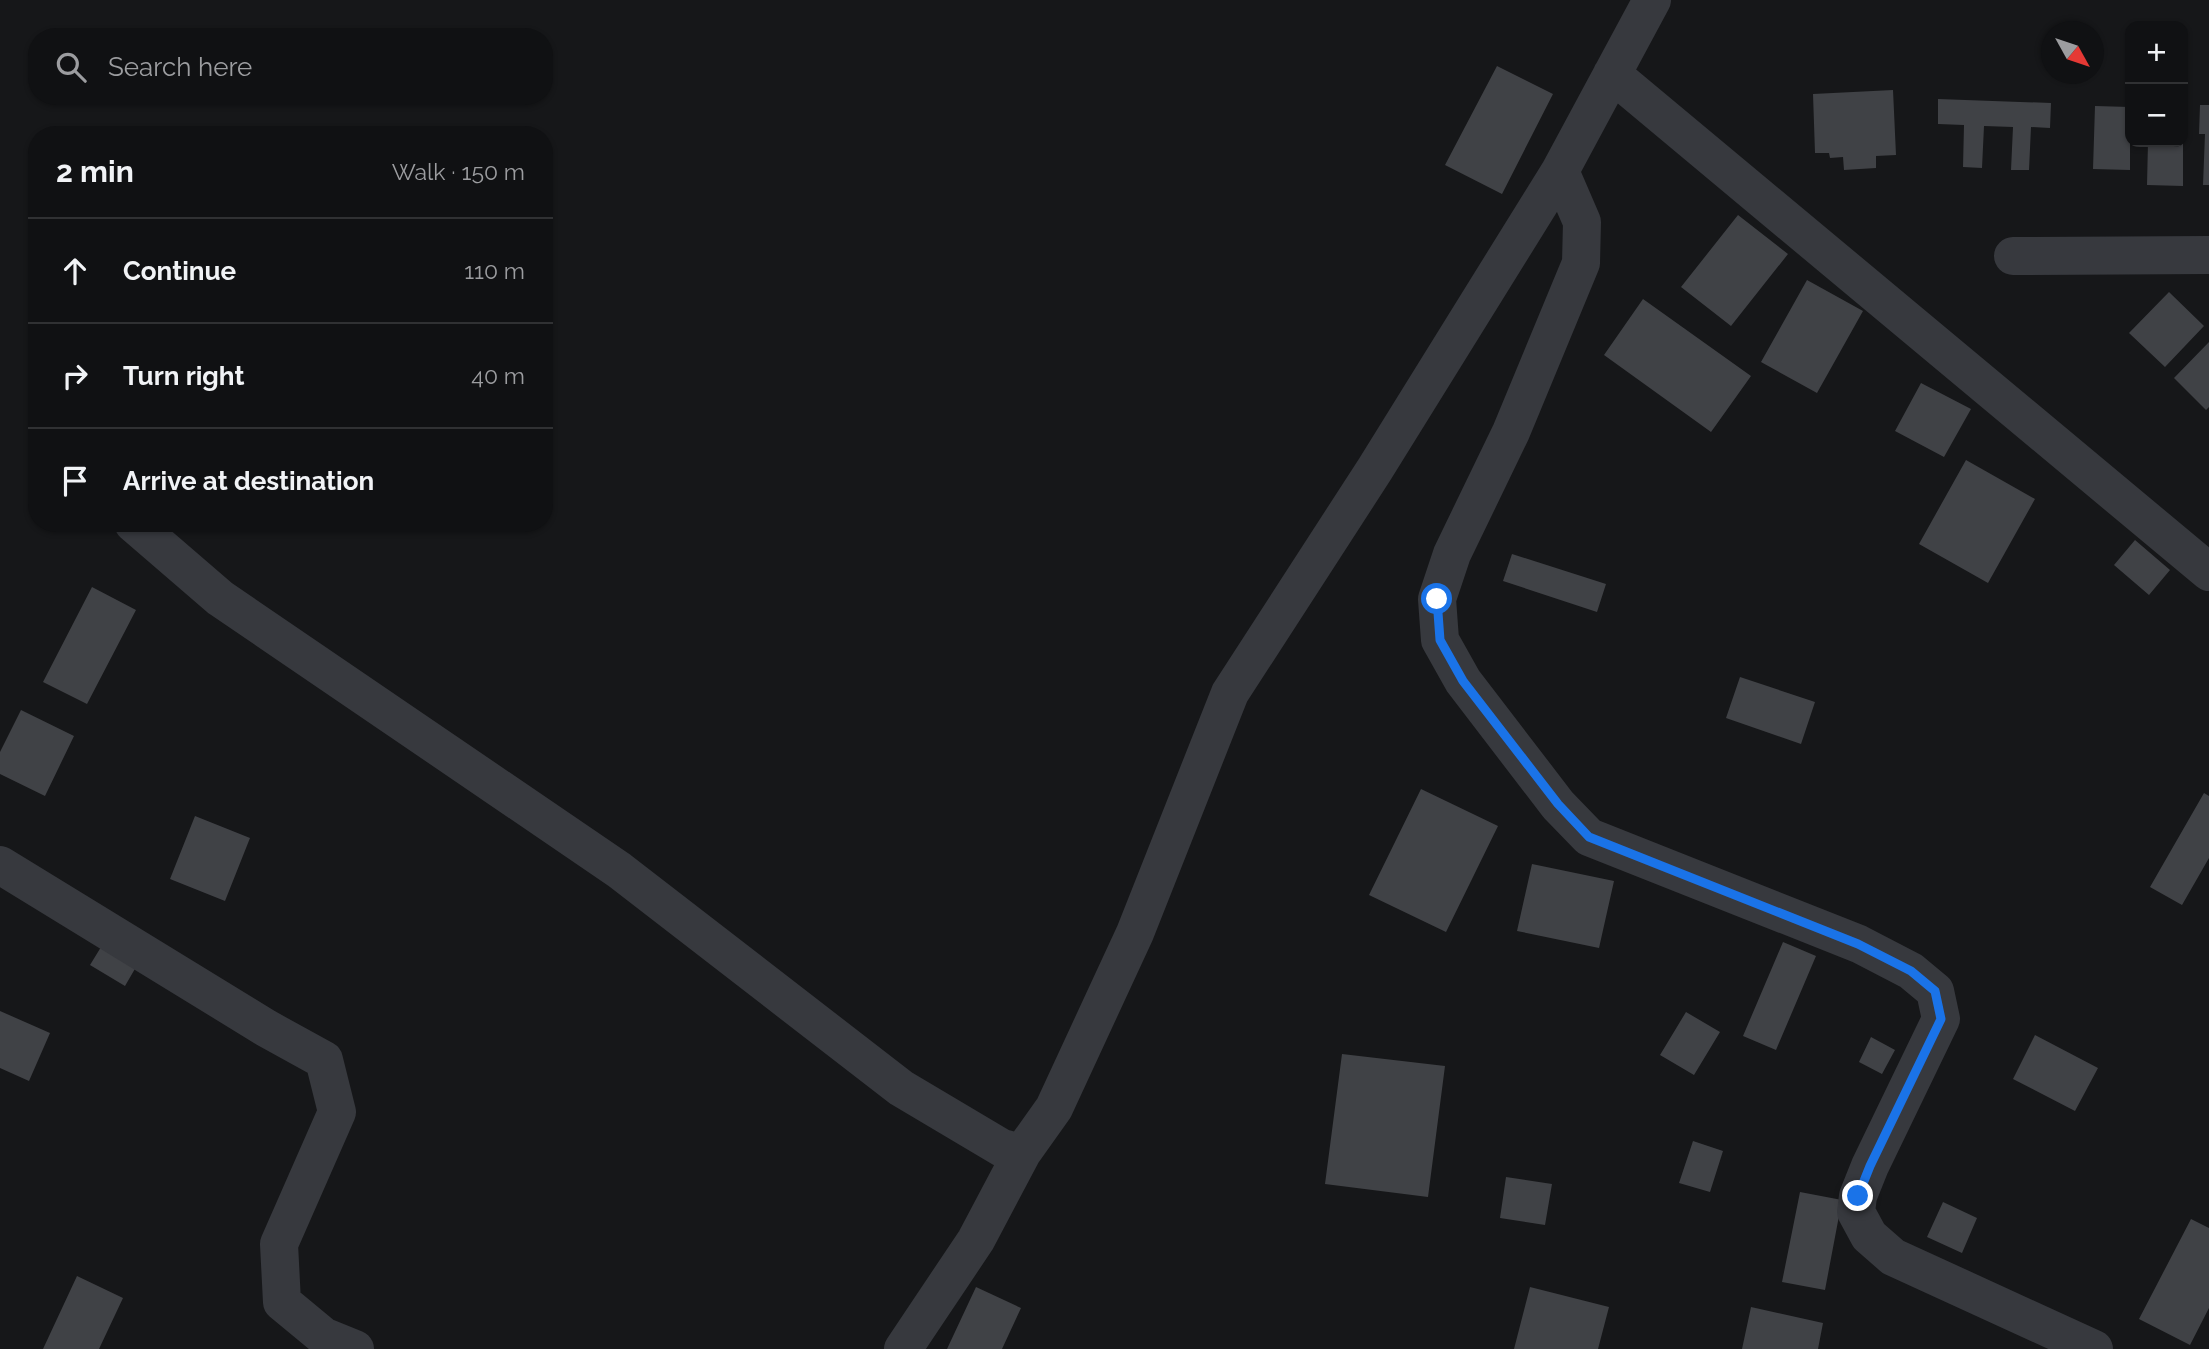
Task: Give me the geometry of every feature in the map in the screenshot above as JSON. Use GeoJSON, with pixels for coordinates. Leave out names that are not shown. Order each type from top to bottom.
{"type":"FeatureCollection","features":[{"type":"Feature","properties":{"kind":"street"},"geometry":{"type":"LineString","coordinates":[[903,1349],[976,1240],[1022,1153],[1054,1108],[1135,933],[1230,693],[1375,468],[1560,171],[1652,0]]}},
{"type":"Feature","properties":{"kind":"street"},"geometry":{"type":"LineString","coordinates":[[1612,74],[2209,572]]}},
{"type":"Feature","properties":{"kind":"street"},"geometry":{"type":"LineString","coordinates":[[1560,171],[1582,222],[1581,263],[1511,432],[1452,554],[1437,599],[1440,640],[1463,681],[1558,804],[1589,837],[1858,944],[1911,971],[1935,991],[1941,1019],[1870,1166],[1858,1196],[1856,1212],[1868,1236],[1893,1256],[2094,1349]]}},
{"type":"Feature","properties":{"kind":"street"},"geometry":{"type":"LineString","coordinates":[[2013,256],[2208,256]]}},
{"type":"Feature","properties":{"kind":"street"},"geometry":{"type":"LineString","coordinates":[[144,532],[220,597],[619,870],[901,1088],[1002,1148],[1022,1153]]}},
{"type":"Feature","properties":{"kind":"street"},"geometry":{"type":"LineString","coordinates":[[0,865],[266,1028],[324,1060],[337,1112],[279,1244],[282,1302],[323,1336],[355,1349]]}},
{"type":"Feature","properties":{"kind":"building"},"geometry":{"type":"Polygon","coordinates":[[[1497,66],[1553,94],[1502,194],[1445,165],[1497,66]]]}},
{"type":"Feature","properties":{"kind":"building"},"geometry":{"type":"Polygon","coordinates":[[[1893,90],[1896,155],[1876,156],[1876,168],[1844,170],[1843,157],[1830,158],[1829,153],[1815,153],[1813,94],[1893,90]]]}},
{"type":"Feature","properties":{"kind":"building"},"geometry":{"type":"Polygon","coordinates":[[[1938,99],[2051,103],[2050,128],[2031,127],[2029,170],[2011,170],[2013,127],[1984,126],[1982,168],[1963,167],[1964,125],[1938,124],[1938,99]]]}},
{"type":"Feature","properties":{"kind":"building"},"geometry":{"type":"Polygon","coordinates":[[[2200,105],[2209,105],[2209,185],[2203,185],[2205,134],[2199,134],[2200,105]]]}},
{"type":"Feature","properties":{"kind":"building"},"geometry":{"type":"Polygon","coordinates":[[[2095,106],[2125,107],[2125,147],[2130,147],[2130,170],[2093,169],[2095,106]]]}},
{"type":"Feature","properties":{"kind":"building"},"geometry":{"type":"Polygon","coordinates":[[[2148,147],[2183,147],[2183,186],[2147,185],[2148,147]]]}},
{"type":"Feature","properties":{"kind":"building"},"geometry":{"type":"Polygon","coordinates":[[[1738,215],[1788,254],[1731,326],[1681,287],[1738,215]]]}},
{"type":"Feature","properties":{"kind":"building"},"geometry":{"type":"Polygon","coordinates":[[[1807,280],[1863,311],[1817,393],[1761,362],[1807,280]]]}},
{"type":"Feature","properties":{"kind":"building"},"geometry":{"type":"Polygon","coordinates":[[[2169,292],[2204,326],[2165,367],[2129,333],[2169,292]]]}},
{"type":"Feature","properties":{"kind":"building"},"geometry":{"type":"Polygon","coordinates":[[[1643,299],[1751,376],[1711,432],[1604,355],[1643,299]]]}},
{"type":"Feature","properties":{"kind":"building"},"geometry":{"type":"Polygon","coordinates":[[[2209,342],[2209,407],[2206,410],[2174,378],[2209,342]]]}},
{"type":"Feature","properties":{"kind":"building"},"geometry":{"type":"Polygon","coordinates":[[[1921,383],[1971,409],[1944,457],[1895,431],[1921,383]]]}},
{"type":"Feature","properties":{"kind":"building"},"geometry":{"type":"Polygon","coordinates":[[[1966,460],[2035,499],[1988,583],[1919,544],[1966,460]]]}},
{"type":"Feature","properties":{"kind":"building"},"geometry":{"type":"Polygon","coordinates":[[[2135,540],[2170,570],[2149,595],[2114,565],[2135,540]]]}},
{"type":"Feature","properties":{"kind":"building"},"geometry":{"type":"Polygon","coordinates":[[[1512,554],[1606,584],[1597,612],[1503,581],[1512,554]]]}},
{"type":"Feature","properties":{"kind":"building"},"geometry":{"type":"Polygon","coordinates":[[[92,587],[136,610],[87,704],[43,682],[92,587]]]}},
{"type":"Feature","properties":{"kind":"building"},"geometry":{"type":"Polygon","coordinates":[[[1740,677],[1815,702],[1801,744],[1726,718],[1740,677]]]}},
{"type":"Feature","properties":{"kind":"building"},"geometry":{"type":"Polygon","coordinates":[[[21,710],[74,736],[45,796],[0,774],[0,752],[21,710]]]}},
{"type":"Feature","properties":{"kind":"building"},"geometry":{"type":"Polygon","coordinates":[[[1421,789],[1498,826],[1446,932],[1369,895],[1421,789]]]}},
{"type":"Feature","properties":{"kind":"building"},"geometry":{"type":"Polygon","coordinates":[[[2204,793],[2209,796],[2209,858],[2182,905],[2150,887],[2204,793]]]}},
{"type":"Feature","properties":{"kind":"building"},"geometry":{"type":"Polygon","coordinates":[[[195,816],[250,838],[225,901],[170,879],[195,816]]]}},
{"type":"Feature","properties":{"kind":"building"},"geometry":{"type":"Polygon","coordinates":[[[1532,864],[1614,881],[1599,948],[1517,931],[1532,864]]]}},
{"type":"Feature","properties":{"kind":"building"},"geometry":{"type":"Polygon","coordinates":[[[109,934],[143,955],[125,986],[90,965],[109,934]]]}},
{"type":"Feature","properties":{"kind":"building"},"geometry":{"type":"Polygon","coordinates":[[[1783,942],[1816,956],[1776,1050],[1743,1036],[1783,942]]]}},
{"type":"Feature","properties":{"kind":"building"},"geometry":{"type":"Polygon","coordinates":[[[0,1011],[50,1033],[29,1081],[0,1068],[0,1011]]]}},
{"type":"Feature","properties":{"kind":"building"},"geometry":{"type":"Polygon","coordinates":[[[1686,1012],[1720,1032],[1694,1075],[1660,1055],[1686,1012]]]}},
{"type":"Feature","properties":{"kind":"building"},"geometry":{"type":"Polygon","coordinates":[[[2035,1035],[2098,1068],[2075,1111],[2013,1079],[2035,1035]]]}},
{"type":"Feature","properties":{"kind":"building"},"geometry":{"type":"Polygon","coordinates":[[[1871,1037],[1895,1050],[1882,1074],[1859,1062],[1871,1037]]]}},
{"type":"Feature","properties":{"kind":"building"},"geometry":{"type":"Polygon","coordinates":[[[1342,1054],[1445,1066],[1428,1197],[1325,1184],[1342,1054]]]}},
{"type":"Feature","properties":{"kind":"building"},"geometry":{"type":"Polygon","coordinates":[[[1693,1141],[1723,1151],[1710,1192],[1679,1183],[1693,1141]]]}},
{"type":"Feature","properties":{"kind":"building"},"geometry":{"type":"Polygon","coordinates":[[[1506,1177],[1552,1184],[1545,1225],[1500,1218],[1506,1177]]]}},
{"type":"Feature","properties":{"kind":"building"},"geometry":{"type":"Polygon","coordinates":[[[1800,1192],[1842,1200],[1825,1290],[1782,1282],[1800,1192]]]}},
{"type":"Feature","properties":{"kind":"building"},"geometry":{"type":"Polygon","coordinates":[[[1943,1202],[1977,1218],[1962,1253],[1927,1237],[1943,1202]]]}},
{"type":"Feature","properties":{"kind":"building"},"geometry":{"type":"Polygon","coordinates":[[[2191,1219],[2209,1228],[2209,1308],[2190,1345],[2139,1319],[2191,1219]]]}},
{"type":"Feature","properties":{"kind":"building"},"geometry":{"type":"Polygon","coordinates":[[[77,1276],[123,1298],[99,1349],[43,1349],[77,1276]]]}},
{"type":"Feature","properties":{"kind":"building"},"geometry":{"type":"Polygon","coordinates":[[[976,1287],[1021,1308],[1002,1349],[947,1349],[976,1287]]]}},
{"type":"Feature","properties":{"kind":"building"},"geometry":{"type":"Polygon","coordinates":[[[1530,1287],[1609,1307],[1598,1349],[1514,1349],[1530,1287]]]}},
{"type":"Feature","properties":{"kind":"building"},"geometry":{"type":"Polygon","coordinates":[[[1751,1307],[1823,1323],[1818,1349],[1742,1349],[1751,1307]]]}},
{"type":"Feature","properties":{"kind":"route"},"geometry":{"type":"LineString","coordinates":[[1437,599],[1440,640],[1463,681],[1558,804],[1589,837],[1858,944],[1911,971],[1935,991],[1941,1019],[1858,1196]]}}]}
